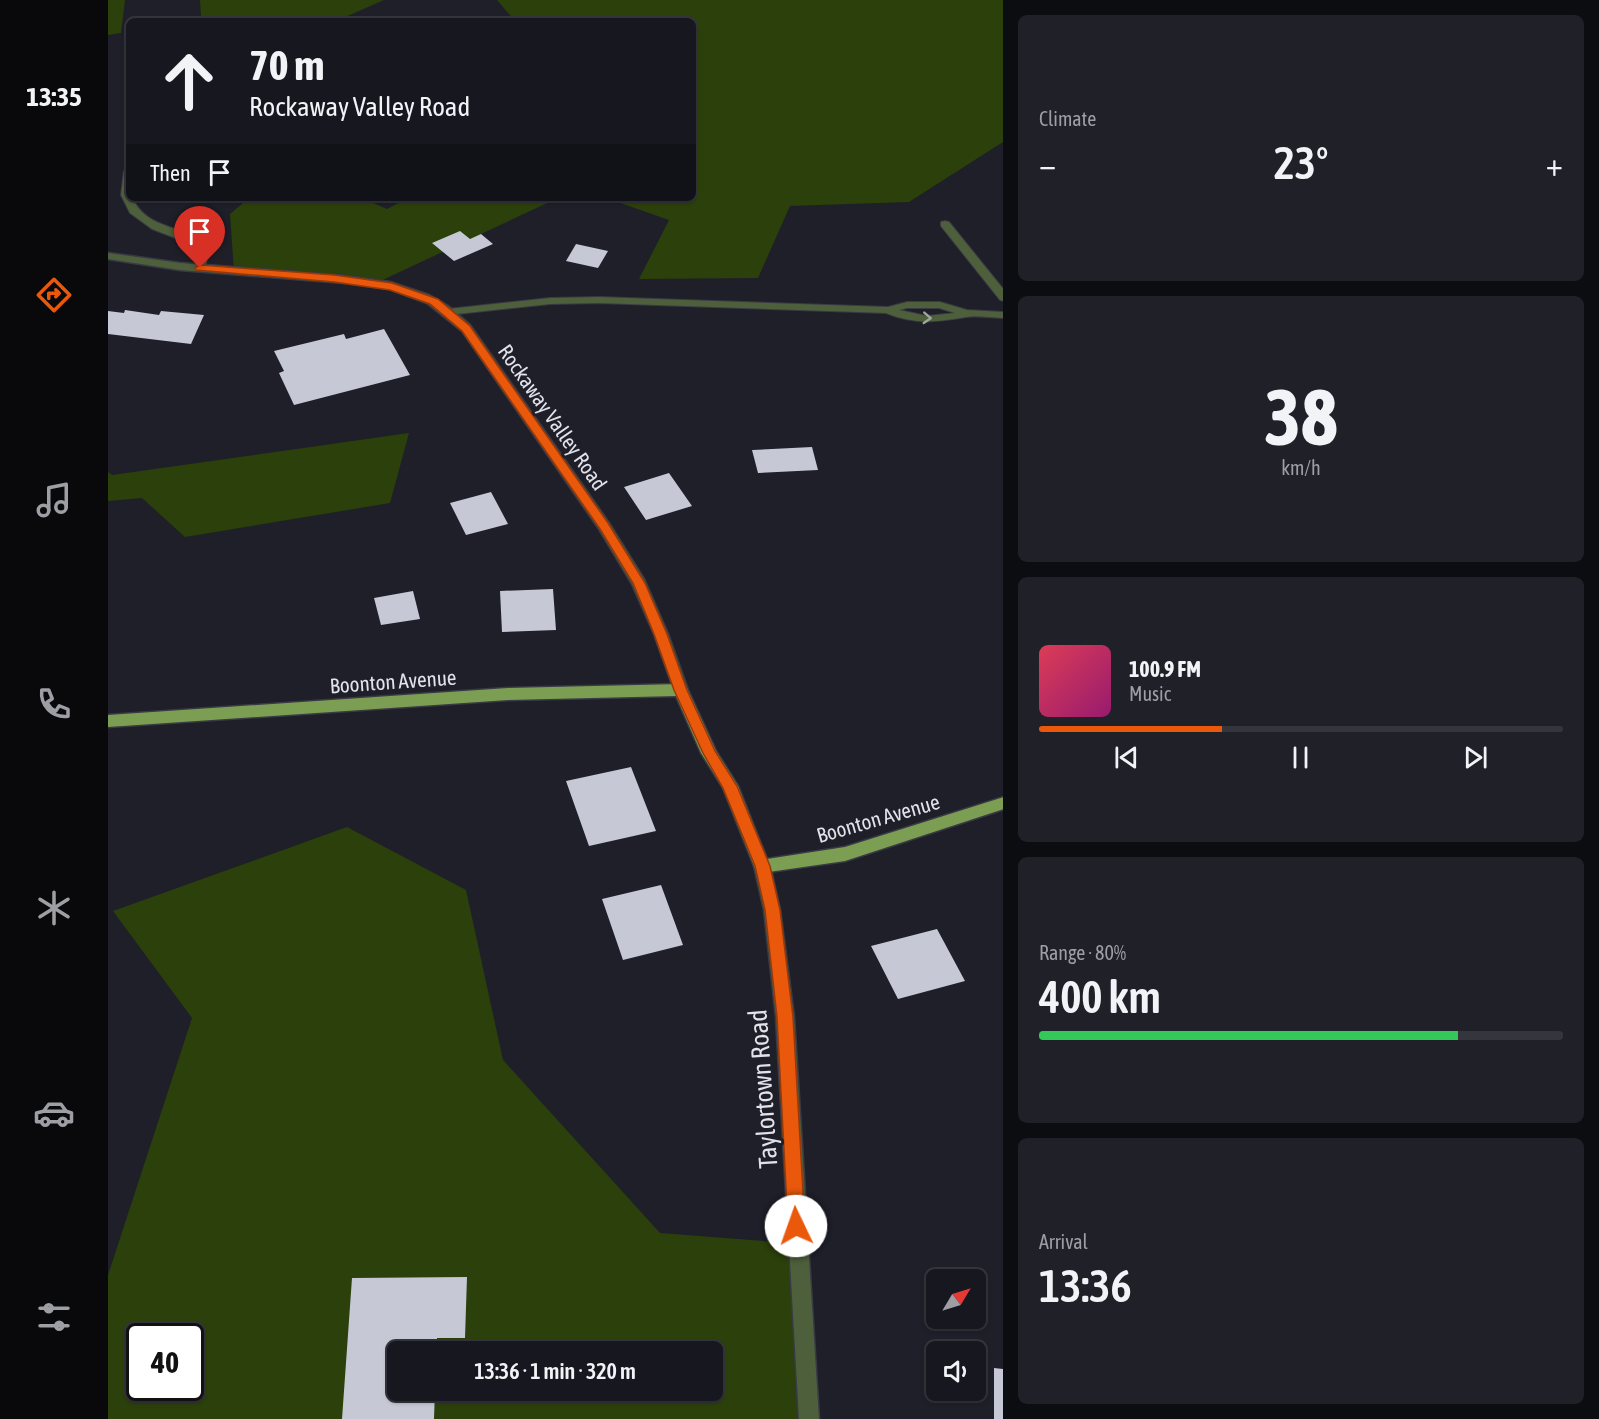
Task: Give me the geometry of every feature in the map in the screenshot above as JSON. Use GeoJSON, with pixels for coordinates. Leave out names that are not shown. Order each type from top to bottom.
{"type":"FeatureCollection","features":[{"type":"Feature","properties":{"kind":"main road","name":"Boonton Avenue"},"geometry":{"type":"LineString","coordinates":[[108,721],[508,694],[681,690]]}},
{"type":"Feature","properties":{"kind":"main road","name":"Rockaway Valley Road"},"geometry":{"type":"LineString","coordinates":[[681,690],[710,753],[730,786],[762,866]]}},
{"type":"Feature","properties":{"kind":"main road","name":"Boonton Avenue"},"geometry":{"type":"LineString","coordinates":[[762,866],[845,854],[1003,803]]}},
{"type":"Feature","properties":{"kind":"street","name":"Rockaway Valley Road"},"geometry":{"type":"LineString","coordinates":[[108,256],[164,266],[334,279],[392,287],[416,293],[448,312],[466,328],[604,526],[639,583],[661,634],[681,690]]}},
{"type":"Feature","properties":{"kind":"street","name":"Taylortown Road"},"geometry":{"type":"LineString","coordinates":[[762,866],[772,910],[785,1017],[808,1419]]}},
{"type":"Feature","properties":{"kind":"lane"},"geometry":{"type":"LineString","coordinates":[[129,201],[134,211],[156,227],[190,240],[204,253],[200,268]]}},
{"type":"Feature","properties":{"kind":"lane"},"geometry":{"type":"LineString","coordinates":[[945,225],[1003,297]]}},
{"type":"Feature","properties":{"kind":"lane"},"geometry":{"type":"LineString","coordinates":[[448,312],[550,301],[599,300],[888,310],[902,317],[950,319],[966,313],[1003,315]]}},
{"type":"Feature","properties":{"kind":"green space"},"geometry":{"type":"Polygon","coordinates":[[[108,0],[125,0],[121,33],[108,35],[108,0]]]}},
{"type":"Feature","properties":{"kind":"green space"},"geometry":{"type":"Polygon","coordinates":[[[200,0],[384,0],[343,18],[201,17],[200,0]]]}},
{"type":"Feature","properties":{"kind":"green space"},"geometry":{"type":"Polygon","coordinates":[[[497,0],[1003,0],[1003,142],[909,202],[790,206],[758,278],[639,279],[669,220],[615,201],[696,201],[696,18],[512,18],[497,0]]]}},
{"type":"Feature","properties":{"kind":"green space"},"geometry":{"type":"Polygon","coordinates":[[[245,201],[369,201],[387,209],[402,201],[552,201],[374,284],[234,272],[230,214],[245,201]]]}},
{"type":"Feature","properties":{"kind":"green space"},"geometry":{"type":"Polygon","coordinates":[[[409,433],[390,503],[185,537],[142,498],[108,501],[108,472],[112,475],[409,433]]]}},
{"type":"Feature","properties":{"kind":"green space"},"geometry":{"type":"Polygon","coordinates":[[[347,827],[466,890],[503,1060],[660,1233],[802,1244],[813,1419],[108,1419],[108,1275],[192,1018],[113,911],[347,827]]]}},
{"type":"Feature","properties":{"kind":"building"},"geometry":{"type":"Polygon","coordinates":[[[460,231],[470,239],[481,234],[493,244],[454,261],[432,243],[460,231]]]}},
{"type":"Feature","properties":{"kind":"building"},"geometry":{"type":"Polygon","coordinates":[[[576,244],[608,251],[598,268],[566,261],[576,244]]]}},
{"type":"Feature","properties":{"kind":"building"},"geometry":{"type":"Polygon","coordinates":[[[125,310],[159,315],[161,311],[204,315],[191,344],[108,334],[108,311],[124,313],[125,310]]]}},
{"type":"Feature","properties":{"kind":"building"},"geometry":{"type":"Polygon","coordinates":[[[384,329],[410,375],[294,405],[279,373],[284,371],[274,351],[344,334],[346,339],[384,329]]]}},
{"type":"Feature","properties":{"kind":"building"},"geometry":{"type":"Polygon","coordinates":[[[812,447],[818,470],[758,473],[752,450],[812,447]]]}},
{"type":"Feature","properties":{"kind":"building"},"geometry":{"type":"Polygon","coordinates":[[[669,473],[692,506],[646,520],[624,487],[669,473]]]}},
{"type":"Feature","properties":{"kind":"building"},"geometry":{"type":"Polygon","coordinates":[[[491,492],[508,524],[466,535],[450,503],[491,492]]]}},
{"type":"Feature","properties":{"kind":"building"},"geometry":{"type":"Polygon","coordinates":[[[553,589],[556,630],[502,632],[500,591],[553,589]]]}},
{"type":"Feature","properties":{"kind":"building"},"geometry":{"type":"Polygon","coordinates":[[[413,591],[420,619],[381,625],[374,598],[413,591]]]}},
{"type":"Feature","properties":{"kind":"building"},"geometry":{"type":"Polygon","coordinates":[[[631,767],[656,831],[589,846],[566,781],[631,767]]]}},
{"type":"Feature","properties":{"kind":"building"},"geometry":{"type":"Polygon","coordinates":[[[661,885],[683,945],[623,960],[602,899],[661,885]]]}},
{"type":"Feature","properties":{"kind":"building"},"geometry":{"type":"Polygon","coordinates":[[[937,929],[965,981],[898,999],[871,946],[937,929]]]}},
{"type":"Feature","properties":{"kind":"building"},"geometry":{"type":"Polygon","coordinates":[[[467,1277],[465,1338],[437,1338],[437,1341],[387,1341],[387,1401],[435,1401],[434,1419],[342,1419],[352,1278],[467,1277]]]}},
{"type":"Feature","properties":{"kind":"building"},"geometry":{"type":"Polygon","coordinates":[[[994,1368],[1003,1369],[1003,1419],[994,1419],[994,1368]]]}},
{"type":"Feature","properties":{"kind":"route"},"geometry":{"type":"LineString","coordinates":[[200,268],[334,279],[392,287],[416,293],[434,302],[466,328],[604,526],[639,583],[661,634],[681,690],[710,753],[730,786],[762,866],[772,910],[785,1017],[796,1226]]}}]}
